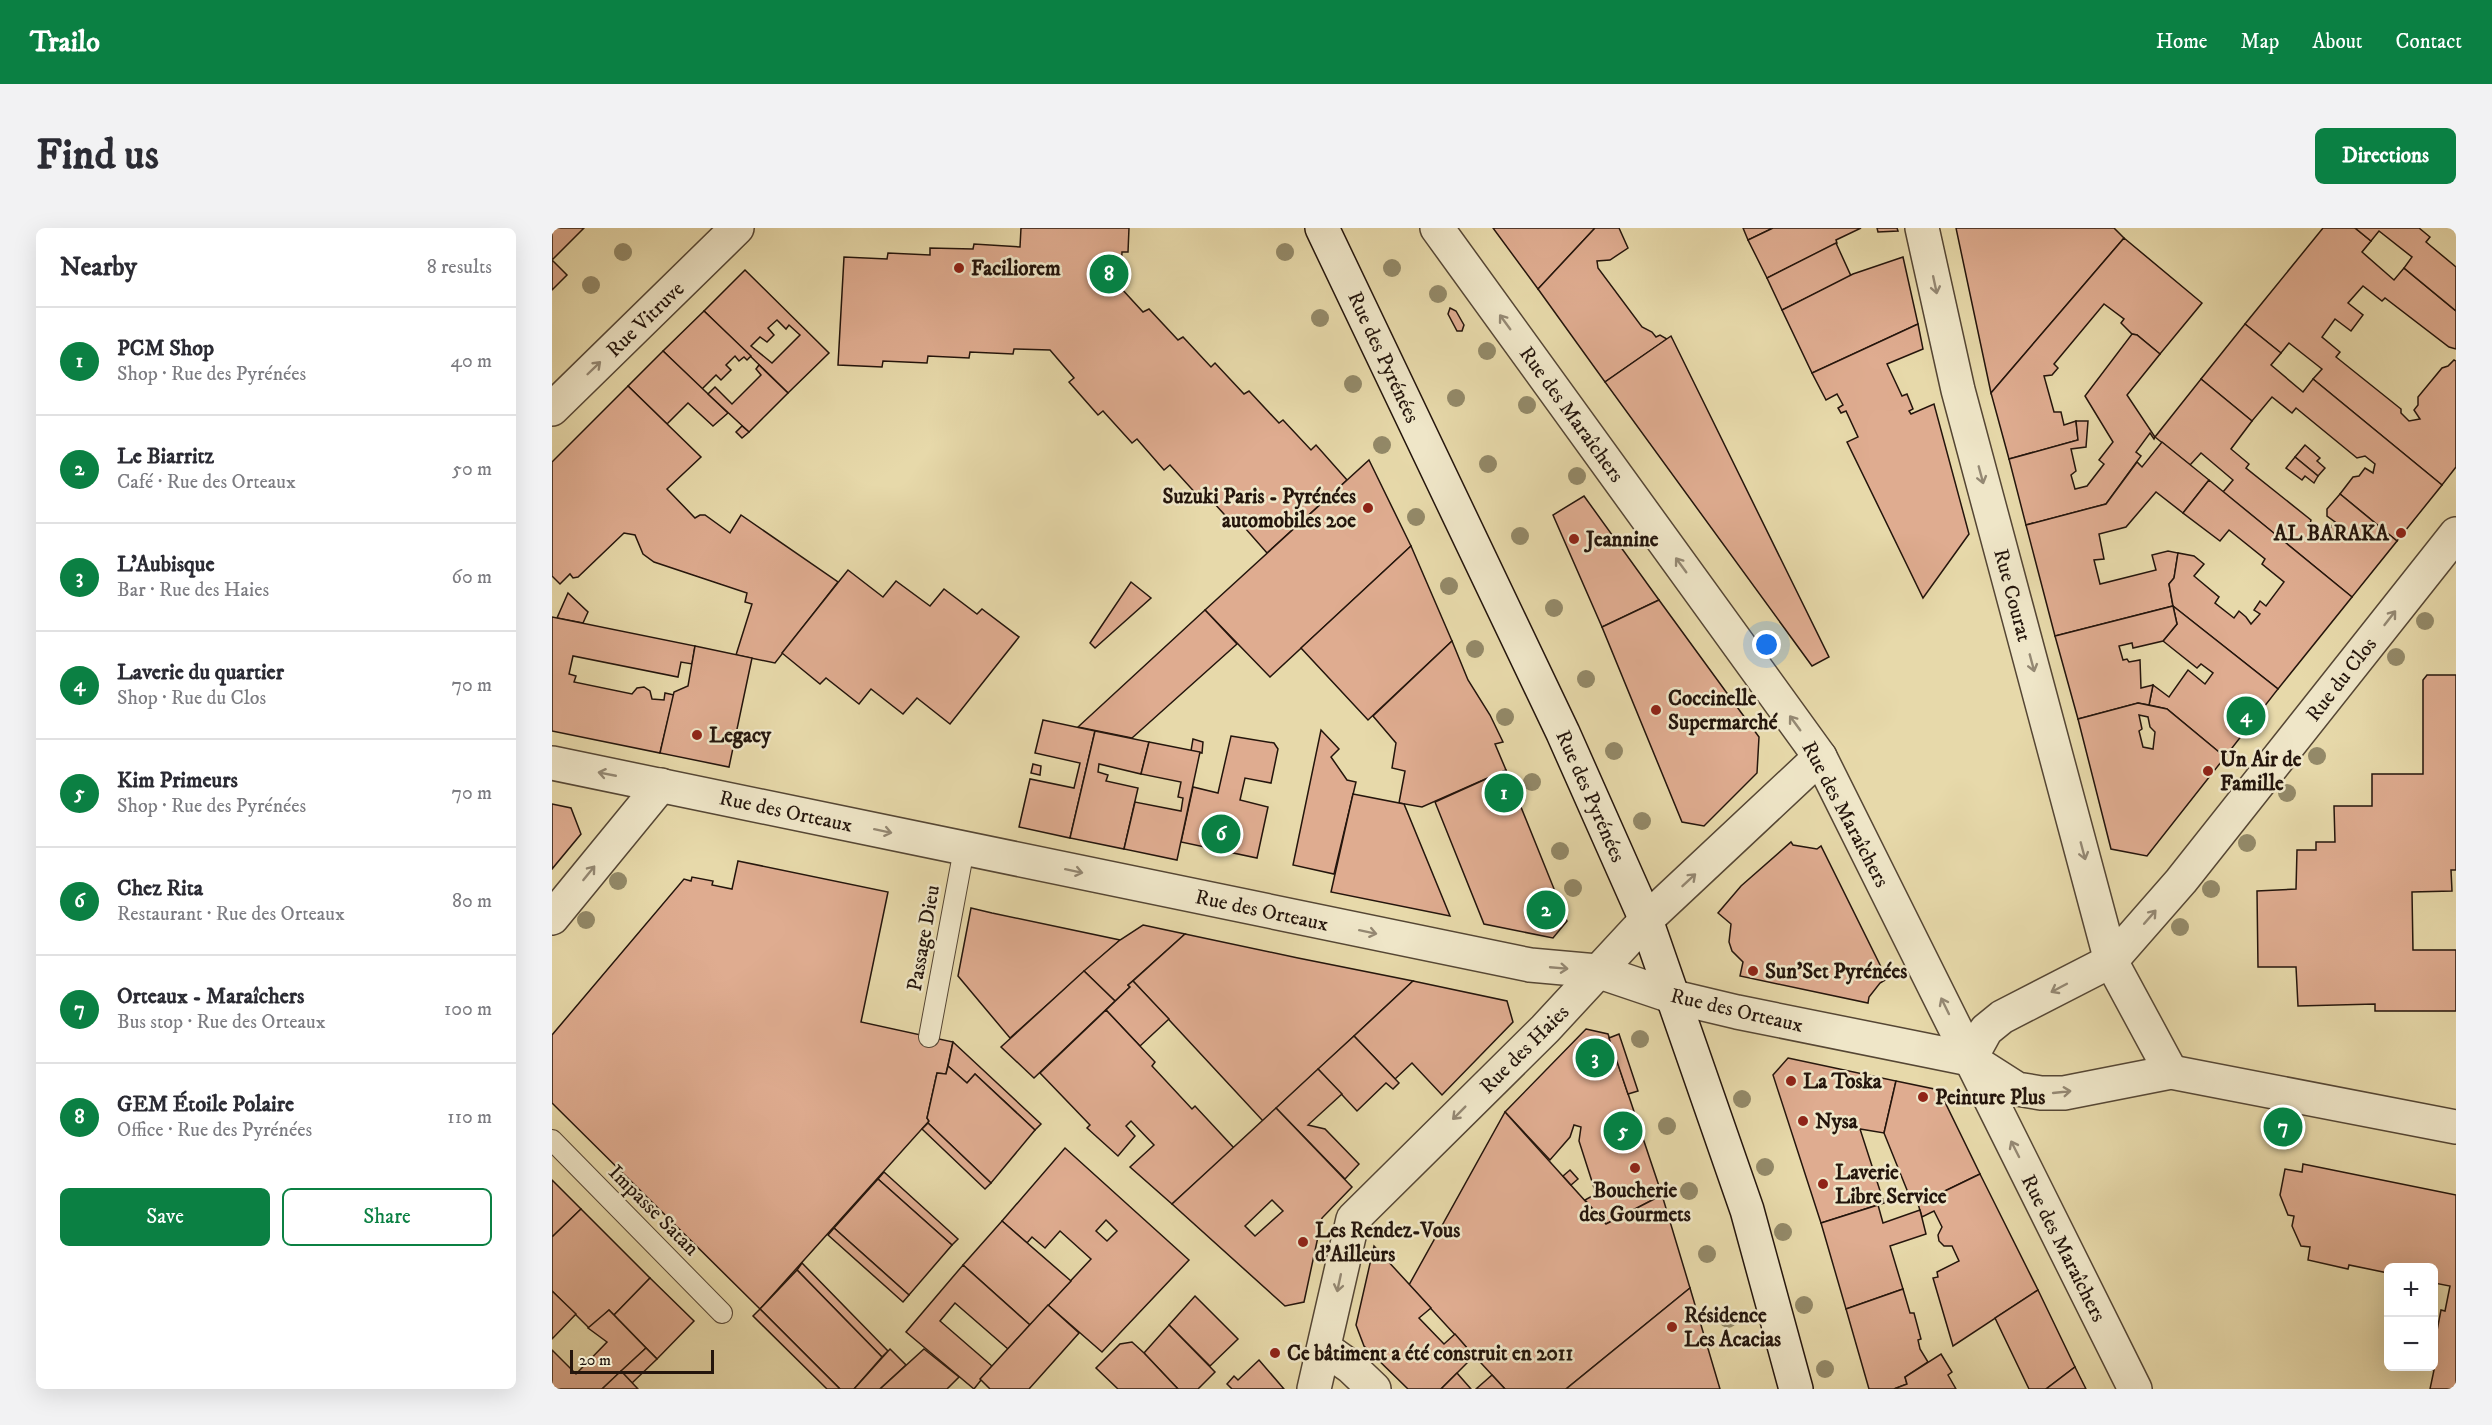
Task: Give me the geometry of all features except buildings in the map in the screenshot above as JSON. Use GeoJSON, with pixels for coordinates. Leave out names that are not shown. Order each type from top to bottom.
{"type":"FeatureCollection","features":[{"type":"Feature","properties":{"kind":"street","name":"Rue Vitruve"},"geometry":{"type":"LineString","coordinates":[[552,409],[737,228]]}},
{"type":"Feature","properties":{"kind":"street","name":"Rue des Pyrénées"},"geometry":{"type":"LineString","coordinates":[[1322,228],[1563,733],[1646,920],[1747,1210],[1796,1389]]}},
{"type":"Feature","properties":{"kind":"street","name":"Rue des Maraîchers"},"geometry":{"type":"LineString","coordinates":[[1437,228],[1820,757],[2135,1389]]}},
{"type":"Feature","properties":{"kind":"street","name":"Rue Courat"},"geometry":{"type":"LineString","coordinates":[[1922,228],[1958,390],[2111,961]]}},
{"type":"Feature","properties":{"kind":"street","name":"Rue du Clos"},"geometry":{"type":"LineString","coordinates":[[2111,961],[2181,881],[2456,534]]}},
{"type":"Feature","properties":{"kind":"street","name":"Rue des Haies"},"geometry":{"type":"LineString","coordinates":[[1314,1389],[1353,1219],[1545,1029],[1646,920],[1820,757]]}},
{"type":"Feature","properties":{"kind":"street","name":"Rue des Orteaux"},"geometry":{"type":"LineString","coordinates":[[552,763],[1530,965],[1597,971],[1674,997],[1970,1059],[2016,1089],[2041,1094],[2064,1093],[2171,1072],[2456,1127]]}},
{"type":"Feature","properties":{"kind":"street"},"geometry":{"type":"LineString","coordinates":[[552,918],[662,785]]}},
{"type":"Feature","properties":{"kind":"street"},"geometry":{"type":"LineString","coordinates":[[1970,1059],[1986,1030],[2002,1017],[2111,961],[2171,1072]]}},
{"type":"Feature","properties":{"kind":"street"},"geometry":{"type":"LineString","coordinates":[[1324,1348],[1351,1367],[1374,1389]]}},
{"type":"Feature","properties":{"kind":"lane","name":"Passage Dieu"},"geometry":{"type":"LineString","coordinates":[[929,1037],[964,849]]}},
{"type":"Feature","properties":{"kind":"lane","name":"Impasse Satan"},"geometry":{"type":"LineString","coordinates":[[552,1140],[722,1313]]}},
{"type":"Feature","properties":{"kind":"place","name":"Faciliorem"},"geometry":{"type":"Point","coordinates":[959,268]}},
{"type":"Feature","properties":{"kind":"place","name":"GEM Étoile Polaire"},"geometry":{"type":"Point","coordinates":[1109,274]}},
{"type":"Feature","properties":{"kind":"place","name":"Suzuki Paris - Pyrénées automobiles 20e"},"geometry":{"type":"Point","coordinates":[1368,508]}},
{"type":"Feature","properties":{"kind":"place","name":"AL BARAKA"},"geometry":{"type":"Point","coordinates":[2401,533]}},
{"type":"Feature","properties":{"kind":"place","name":"Jeannine"},"geometry":{"type":"Point","coordinates":[1574,539]}},
{"type":"Feature","properties":{"kind":"place","name":"Coccinelle Supermarché"},"geometry":{"type":"Point","coordinates":[1656,710]}},
{"type":"Feature","properties":{"kind":"place","name":"Laverie du quartier"},"geometry":{"type":"Point","coordinates":[2246,716]}},
{"type":"Feature","properties":{"kind":"place","name":"Legacy"},"geometry":{"type":"Point","coordinates":[697,735]}},
{"type":"Feature","properties":{"kind":"place","name":"Un Air de Famille"},"geometry":{"type":"Point","coordinates":[2208,771]}},
{"type":"Feature","properties":{"kind":"place","name":"PCM Shop"},"geometry":{"type":"Point","coordinates":[1504,793]}},
{"type":"Feature","properties":{"kind":"place","name":"Chez Rita"},"geometry":{"type":"Point","coordinates":[1221,834]}},
{"type":"Feature","properties":{"kind":"place","name":"Le Biarritz"},"geometry":{"type":"Point","coordinates":[1546,910]}},
{"type":"Feature","properties":{"kind":"place","name":"Sun'Set Pyrénées"},"geometry":{"type":"Point","coordinates":[1753,971]}},
{"type":"Feature","properties":{"kind":"place","name":"L'Aubisque"},"geometry":{"type":"Point","coordinates":[1595,1058]}},
{"type":"Feature","properties":{"kind":"place","name":"La Toska"},"geometry":{"type":"Point","coordinates":[1791,1081]}},
{"type":"Feature","properties":{"kind":"place","name":"Peinture Plus"},"geometry":{"type":"Point","coordinates":[1923,1097]}},
{"type":"Feature","properties":{"kind":"place","name":"Nysa"},"geometry":{"type":"Point","coordinates":[1803,1121]}},
{"type":"Feature","properties":{"kind":"place","name":"Orteaux - Maraîchers"},"geometry":{"type":"Point","coordinates":[2283,1127]}},
{"type":"Feature","properties":{"kind":"place","name":"Kim Primeurs"},"geometry":{"type":"Point","coordinates":[1623,1131]}},
{"type":"Feature","properties":{"kind":"place","name":"Boucherie des Gourmets"},"geometry":{"type":"Point","coordinates":[1635,1168]}},
{"type":"Feature","properties":{"kind":"place","name":"Laverie Libre Service"},"geometry":{"type":"Point","coordinates":[1823,1184]}},
{"type":"Feature","properties":{"kind":"place","name":"Les Rendez-Vous d'Ailleurs"},"geometry":{"type":"Point","coordinates":[1303,1242]}},
{"type":"Feature","properties":{"kind":"place","name":"Résidence Les Acacias"},"geometry":{"type":"Point","coordinates":[1672,1327]}},
{"type":"Feature","properties":{"kind":"place","name":"Ce bâtiment a été construit en 2011"},"geometry":{"type":"Point","coordinates":[1275,1353]}}]}
